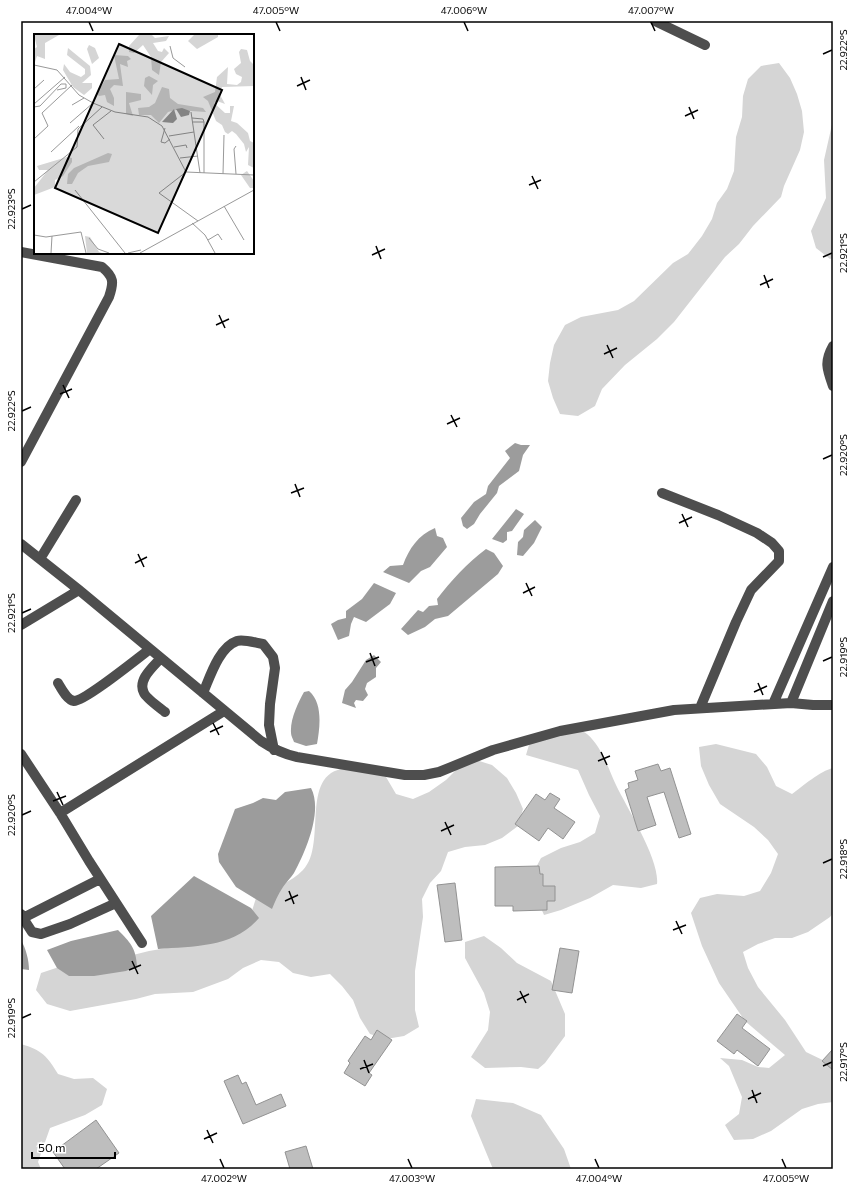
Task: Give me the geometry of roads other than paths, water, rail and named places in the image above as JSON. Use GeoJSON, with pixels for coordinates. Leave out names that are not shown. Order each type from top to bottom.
{"type":"FeatureCollection","features":[{"type":"Feature","properties":{"kind":"street"},"geometry":{"type":"LineString","coordinates":[[655,21],[706,45]]}},
{"type":"Feature","properties":{"kind":"street"},"geometry":{"type":"LineString","coordinates":[[21,252],[102,267],[110,275],[113,285],[109,297],[21,462]]}},
{"type":"Feature","properties":{"kind":"street"},"geometry":{"type":"LineString","coordinates":[[833,346],[826,361],[833,386]]}},
{"type":"Feature","properties":{"kind":"street"},"geometry":{"type":"LineString","coordinates":[[662,493],[718,515],[757,533],[772,543],[779,551],[779,560],[751,590],[700,708]]}},
{"type":"Feature","properties":{"kind":"street"},"geometry":{"type":"LineString","coordinates":[[40,559],[76,500]]}},
{"type":"Feature","properties":{"kind":"street"},"geometry":{"type":"LineString","coordinates":[[21,544],[79,590],[224,711],[274,750],[285,755],[405,775],[424,775],[439,772],[493,750],[560,731],[674,710],[791,703],[833,705]]}},
{"type":"Feature","properties":{"kind":"street"},"geometry":{"type":"LineString","coordinates":[[773,704],[833,567]]}},
{"type":"Feature","properties":{"kind":"street"},"geometry":{"type":"LineString","coordinates":[[21,625],[79,590]]}},
{"type":"Feature","properties":{"kind":"street"},"geometry":{"type":"LineString","coordinates":[[791,703],[833,601]]}},
{"type":"Feature","properties":{"kind":"street"},"geometry":{"type":"LineString","coordinates":[[203,693],[214,668],[225,649],[238,641],[263,644],[273,657],[274,668],[269,725],[274,750]]}},
{"type":"Feature","properties":{"kind":"street"},"geometry":{"type":"LineString","coordinates":[[58,683],[69,700],[75,701],[83,698],[150,649]]}},
{"type":"Feature","properties":{"kind":"street"},"geometry":{"type":"LineString","coordinates":[[161,658],[145,677],[142,685],[144,694],[165,712]]}},
{"type":"Feature","properties":{"kind":"street"},"geometry":{"type":"LineString","coordinates":[[60,813],[224,711]]}},
{"type":"Feature","properties":{"kind":"street"},"geometry":{"type":"LineString","coordinates":[[21,754],[142,943]]}},
{"type":"Feature","properties":{"kind":"street"},"geometry":{"type":"LineString","coordinates":[[100,879],[22,916],[32,932],[40,934],[70,924],[116,903]]}}]}
